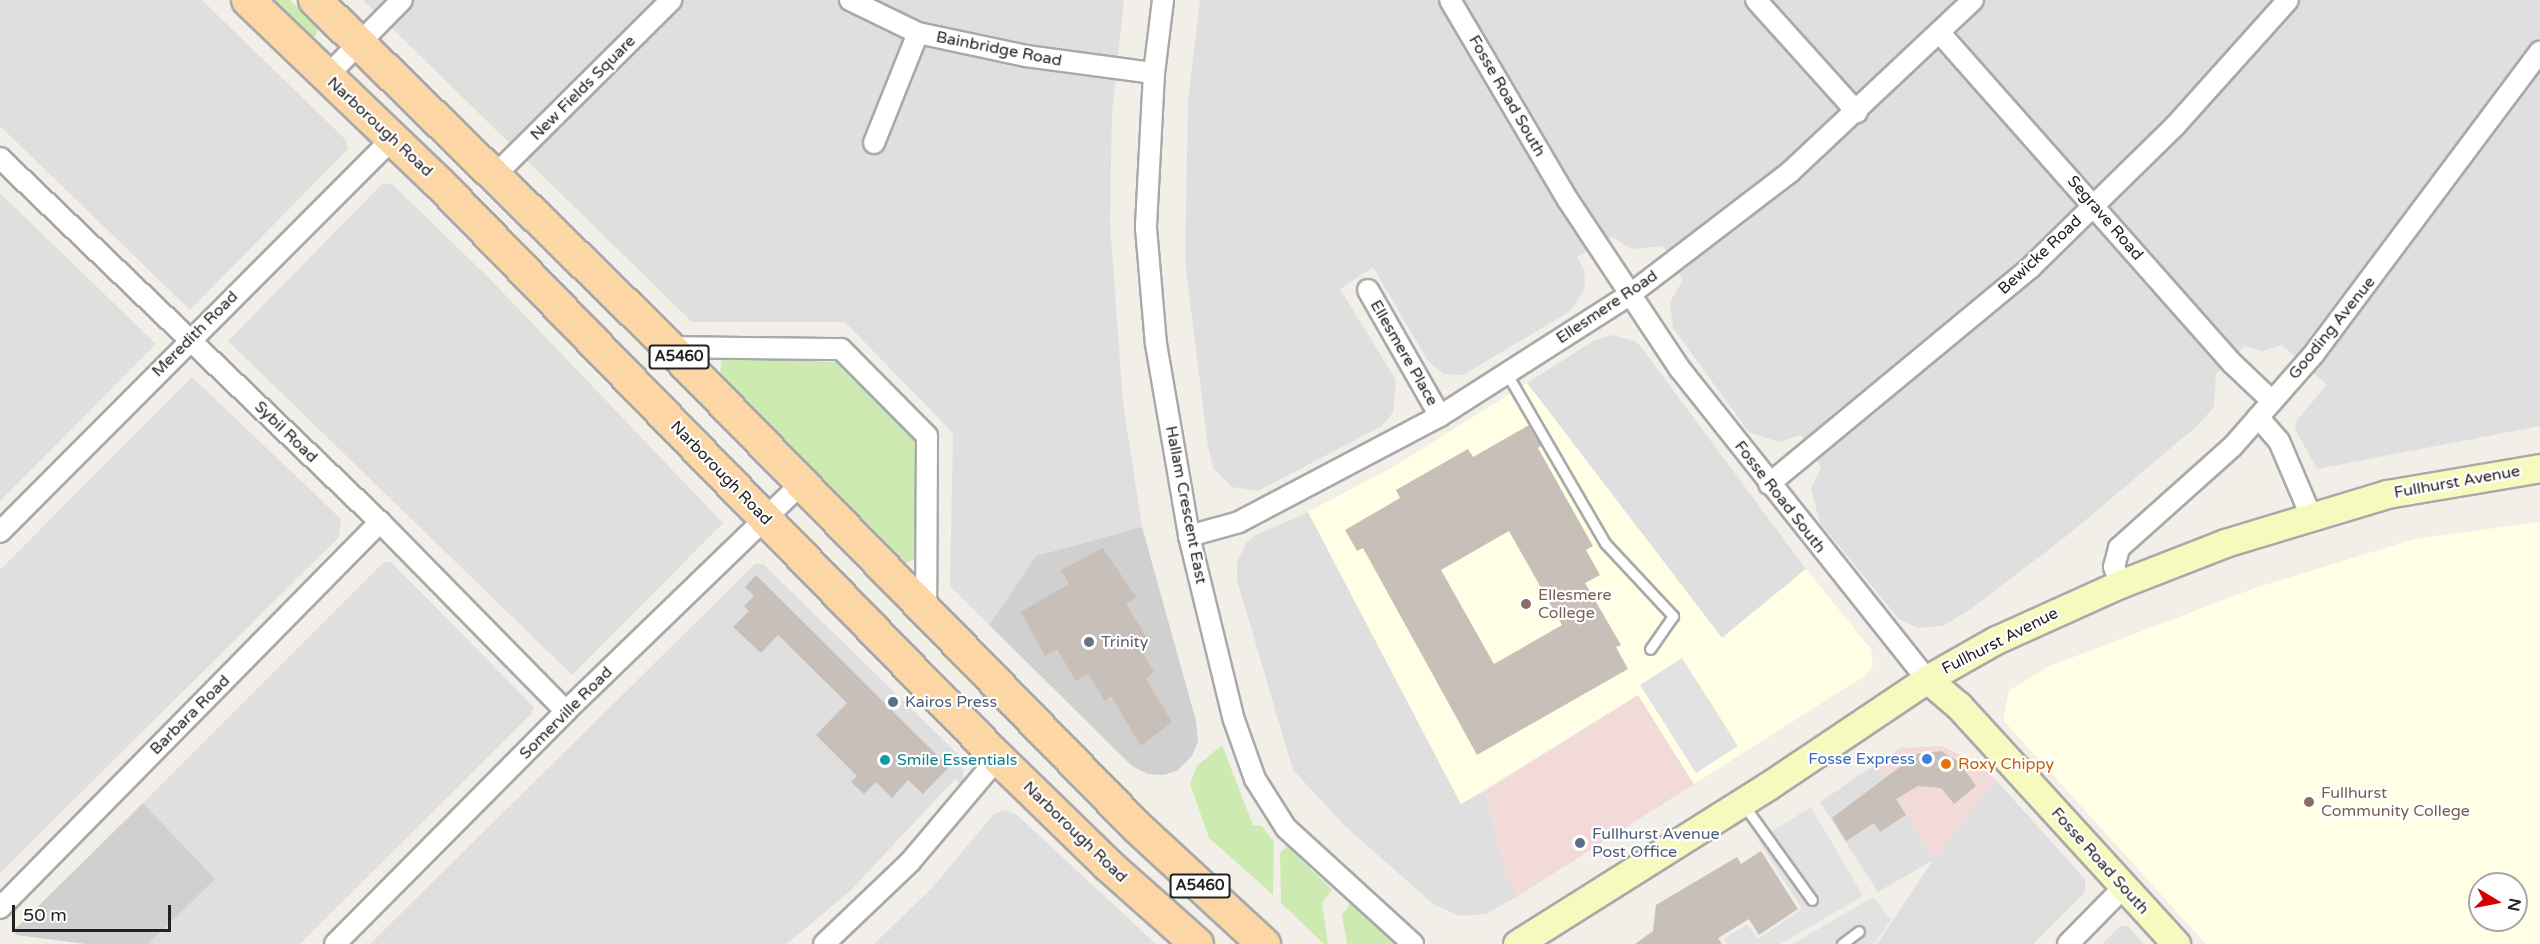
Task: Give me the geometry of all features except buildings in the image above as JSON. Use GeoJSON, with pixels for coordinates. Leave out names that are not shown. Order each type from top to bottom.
{"type":"FeatureCollection","features":[{"type":"Feature","properties":{"kind":"main road","name":"Narborough Road"},"geometry":{"type":"LineString","coordinates":[[248,0],[392,140],[766,518],[998,758],[1197,944]]}},
{"type":"Feature","properties":{"kind":"main road","name":"A5460"},"geometry":{"type":"LineString","coordinates":[[315,0],[669,346],[800,485],[1137,827],[1264,944]]}},
{"type":"Feature","properties":{"kind":"street"},"geometry":{"type":"LineString","coordinates":[[327,77],[358,42],[402,0]]}},
{"type":"Feature","properties":{"kind":"street","name":"New Fields Square"},"geometry":{"type":"LineString","coordinates":[[494,176],[671,0]]}},
{"type":"Feature","properties":{"kind":"street","name":"Bainbridge Road"},"geometry":{"type":"LineString","coordinates":[[850,0],[918,33],[1026,56],[1154,73]]}},
{"type":"Feature","properties":{"kind":"street","name":"Hallam Crescent East"},"geometry":{"type":"LineString","coordinates":[[1163,0],[1154,73],[1146,228],[1156,344],[1189,536],[1234,720],[1255,778],[1286,828],[1411,943]]}},
{"type":"Feature","properties":{"kind":"street","name":"Fosse Road South"},"geometry":{"type":"LineString","coordinates":[[1450,0],[1628,296],[1769,484],[1927,679],[1959,706],[2176,944]]}},
{"type":"Feature","properties":{"kind":"street"},"geometry":{"type":"LineString","coordinates":[[1756,0],[1857,112]]}},
{"type":"Feature","properties":{"kind":"street","name":"Ellesmere Road"},"geometry":{"type":"LineString","coordinates":[[1189,536],[1239,522],[1440,416],[1628,296],[1791,172],[1973,0]]}},
{"type":"Feature","properties":{"kind":"street","name":"Bewicke Road"},"geometry":{"type":"LineString","coordinates":[[1769,484],[2030,268],[2175,126],[2288,0]]}},
{"type":"Feature","properties":{"kind":"street"},"geometry":{"type":"LineString","coordinates":[[874,142],[918,33]]}},
{"type":"Feature","properties":{"kind":"street","name":"Segrave Road"},"geometry":{"type":"LineString","coordinates":[[1940,33],[2233,364],[2272,401]]}},
{"type":"Feature","properties":{"kind":"street","name":"Gooding Avenue"},"geometry":{"type":"LineString","coordinates":[[2120,584],[2114,567],[2119,548],[2233,446],[2272,401],[2376,274],[2540,52]]}},
{"type":"Feature","properties":{"kind":"street","name":"Meredith Road"},"geometry":{"type":"LineString","coordinates":[[0,532],[189,339],[392,140]]}},
{"type":"Feature","properties":{"kind":"street","name":"Sybil Road"},"geometry":{"type":"LineString","coordinates":[[0,158],[380,522],[566,711]]}},
{"type":"Feature","properties":{"kind":"street","name":"Ellesmere Place"},"geometry":{"type":"LineString","coordinates":[[1368,290],[1440,416]]}},
{"type":"Feature","properties":{"kind":"street"},"geometry":{"type":"LineString","coordinates":[[669,346],[841,349],[927,436],[926,613]]}},
{"type":"Feature","properties":{"kind":"street"},"geometry":{"type":"LineString","coordinates":[[2258,417],[2279,441],[2311,516]]}},
{"type":"Feature","properties":{"kind":"street","name":"Fullhurst Avenue"},"geometry":{"type":"LineString","coordinates":[[1521,943],[1742,802],[1927,679],[1996,640],[2120,584],[2225,543],[2387,494],[2540,468]]}},
{"type":"Feature","properties":{"kind":"street","name":"Somerville Road"},"geometry":{"type":"LineString","coordinates":[[335,944],[566,711],[800,485]]}},
{"type":"Feature","properties":{"kind":"street","name":"Barbara Road"},"geometry":{"type":"LineString","coordinates":[[0,908],[380,522]]}},
{"type":"Feature","properties":{"kind":"street"},"geometry":{"type":"LineString","coordinates":[[824,944],[910,862],[998,758]]}},
{"type":"Feature","properties":{"kind":"street"},"geometry":{"type":"LineString","coordinates":[[2068,944],[2124,887]]}},
{"type":"Feature","properties":{"kind":"lane"},"geometry":{"type":"LineString","coordinates":[[1507,374],[1605,543],[1673,616],[1650,649]]}},
{"type":"Feature","properties":{"kind":"lane"},"geometry":{"type":"LineString","coordinates":[[1742,802],[1812,900]]}},
{"type":"Feature","properties":{"kind":"lane"},"geometry":{"type":"LineString","coordinates":[[1842,944],[1860,932]]}},
{"type":"Feature","properties":{"kind":"shaded area"},"geometry":{"type":"Polygon","coordinates":[[[0,0],[202,0],[346,140],[348,149],[190,310],[0,126],[0,0]]]}},
{"type":"Feature","properties":{"kind":"shaded area"},"geometry":{"type":"Polygon","coordinates":[[[363,0],[1124,0],[1112,113],[1110,222],[1123,402],[1142,527],[1036,556],[989,625],[950,586],[953,433],[845,322],[692,322],[363,0]]]}},
{"type":"Feature","properties":{"kind":"shaded area"},"geometry":{"type":"Polygon","coordinates":[[[1200,0],[2540,0],[2540,426],[2317,469],[2295,429],[2296,421],[2327,385],[2282,345],[2262,351],[2245,346],[2216,374],[2214,407],[2197,426],[2069,534],[1972,608],[1943,626],[1917,628],[1899,619],[1820,523],[1811,489],[1821,467],[1801,435],[1779,442],[1749,432],[1673,328],[1670,302],[1683,280],[1663,246],[1631,249],[1612,237],[1577,257],[1584,270],[1585,289],[1569,312],[1463,375],[1444,374],[1428,361],[1373,267],[1340,289],[1396,380],[1393,412],[1382,426],[1258,491],[1232,487],[1213,468],[1208,447],[1185,261],[1188,101],[1200,0]]]}},
{"type":"Feature","properties":{"kind":"shaded area"},"geometry":{"type":"Polygon","coordinates":[[[382,184],[392,184],[490,279],[723,523],[572,675],[228,341],[382,184]]]}},
{"type":"Feature","properties":{"kind":"shaded area"},"geometry":{"type":"Polygon","coordinates":[[[0,193],[156,344],[0,501],[0,193]]]}},
{"type":"Feature","properties":{"kind":"shaded area"},"geometry":{"type":"Polygon","coordinates":[[[1612,335],[1635,341],[1641,347],[1806,569],[1722,638],[1527,383],[1595,340],[1612,335]]]}},
{"type":"Feature","properties":{"kind":"shaded area"},"geometry":{"type":"Polygon","coordinates":[[[192,377],[341,519],[339,537],[0,873],[0,570],[192,377]]]}},
{"type":"Feature","properties":{"kind":"shaded area","name":"Ellesmere College"},"geometry":{"type":"Polygon","coordinates":[[[1527,383],[1722,638],[1806,569],[1871,649],[1873,665],[1866,675],[1694,784],[1638,695],[1461,804],[1308,512],[1393,467],[1527,383]]]}},
{"type":"Feature","properties":{"kind":"shaded area"},"geometry":{"type":"Polygon","coordinates":[[[1308,512],[1461,804],[1485,791],[1506,873],[1518,896],[1486,914],[1460,916],[1433,904],[1345,826],[1293,770],[1237,580],[1237,562],[1246,543],[1256,535],[1308,512]]]}},
{"type":"Feature","properties":{"kind":"shaded area","name":"Fullhurst Community College"},"geometry":{"type":"Polygon","coordinates":[[[2540,522],[2540,944],[2206,944],[2003,720],[2009,691],[2047,667],[2255,588],[2414,539],[2540,522]]]}},
{"type":"Feature","properties":{"kind":"shaded area","name":"Trinity"},"geometry":{"type":"Polygon","coordinates":[[[1142,527],[1196,721],[1198,741],[1192,756],[1177,771],[1163,775],[1148,774],[1132,766],[989,625],[1036,556],[1142,527]]]}},
{"type":"Feature","properties":{"kind":"shaded area"},"geometry":{"type":"Polygon","coordinates":[[[384,562],[391,562],[534,707],[532,713],[300,944],[148,944],[214,879],[143,803],[384,562]]]}},
{"type":"Feature","properties":{"kind":"shaded area"},"geometry":{"type":"Polygon","coordinates":[[[755,564],[763,564],[961,757],[966,795],[956,778],[851,890],[787,944],[370,944],[755,564]]]}},
{"type":"Feature","properties":{"kind":"shaded area"},"geometry":{"type":"Polygon","coordinates":[[[1682,658],[1738,746],[1696,773],[1640,685],[1682,658]]]}},
{"type":"Feature","properties":{"kind":"shaded area"},"geometry":{"type":"Polygon","coordinates":[[[1638,695],[1694,784],[1518,896],[1506,873],[1485,791],[1638,695]]]}},
{"type":"Feature","properties":{"kind":"shaded area"},"geometry":{"type":"Polygon","coordinates":[[[1942,746],[1980,765],[1995,779],[1934,859],[1876,764],[1900,748],[1942,746]]]}},
{"type":"Feature","properties":{"kind":"shaded area"},"geometry":{"type":"Polygon","coordinates":[[[1876,764],[1934,859],[1995,779],[2085,879],[2085,892],[2033,944],[1877,944],[1933,860],[1878,892],[1820,802],[1876,764]]]}},
{"type":"Feature","properties":{"kind":"shaded area"},"geometry":{"type":"Polygon","coordinates":[[[143,803],[215,879],[148,944],[86,944],[16,935],[14,930],[143,803]]]}},
{"type":"Feature","properties":{"kind":"shaded area"},"geometry":{"type":"Polygon","coordinates":[[[1811,807],[1863,896],[1780,944],[1727,944],[1724,939],[1747,924],[1758,939],[1802,909],[1758,840],[1811,807]]]}},
{"type":"Feature","properties":{"kind":"shaded area"},"geometry":{"type":"Polygon","coordinates":[[[1003,810],[1016,814],[1156,944],[874,944],[932,888],[993,815],[1003,810]]]}},
{"type":"Feature","properties":{"kind":"shaded area"},"geometry":{"type":"Polygon","coordinates":[[[1873,897],[1891,920],[1874,944],[1793,944],[1873,897]]]}},
{"type":"Feature","properties":{"kind":"shaded area"},"geometry":{"type":"Polygon","coordinates":[[[2120,926],[2128,926],[2144,944],[2102,944],[2120,926]]]}},
{"type":"Feature","properties":{"kind":"green space"},"geometry":{"type":"Polygon","coordinates":[[[266,0],[290,0],[318,26],[316,36],[305,35],[266,0]]]}},
{"type":"Feature","properties":{"kind":"green space"},"geometry":{"type":"Polygon","coordinates":[[[722,357],[836,362],[919,444],[918,558],[904,564],[720,374],[722,357]]]}},
{"type":"Feature","properties":{"kind":"green space"},"geometry":{"type":"Polygon","coordinates":[[[1222,745],[1253,825],[1262,826],[1274,842],[1273,895],[1209,838],[1190,784],[1197,766],[1222,745]]]}},
{"type":"Feature","properties":{"kind":"green space"},"geometry":{"type":"Polygon","coordinates":[[[1287,846],[1332,890],[1322,903],[1328,944],[1324,944],[1281,903],[1280,853],[1287,846]]]}},
{"type":"Feature","properties":{"kind":"green space"},"geometry":{"type":"Polygon","coordinates":[[[1350,903],[1396,944],[1347,944],[1342,915],[1350,903]]]}},
{"type":"Feature","properties":{"kind":"place","name":"Ellesmere College"},"geometry":{"type":"Point","coordinates":[1526,604]}},
{"type":"Feature","properties":{"kind":"place","name":"Trinity"},"geometry":{"type":"Point","coordinates":[1089,642]}},
{"type":"Feature","properties":{"kind":"place","name":"Kairos Press"},"geometry":{"type":"Point","coordinates":[893,702]}},
{"type":"Feature","properties":{"kind":"place","name":"Fosse Express"},"geometry":{"type":"Point","coordinates":[1927,759]}},
{"type":"Feature","properties":{"kind":"place","name":"Smile Essentials"},"geometry":{"type":"Point","coordinates":[885,760]}},
{"type":"Feature","properties":{"kind":"place","name":"Roxy Chippy"},"geometry":{"type":"Point","coordinates":[1946,764]}},
{"type":"Feature","properties":{"kind":"place","name":"Fullhurst Community College"},"geometry":{"type":"Point","coordinates":[2309,802]}},
{"type":"Feature","properties":{"kind":"place","name":"Fullhurst Avenue Post Office"},"geometry":{"type":"Point","coordinates":[1580,843]}}]}
